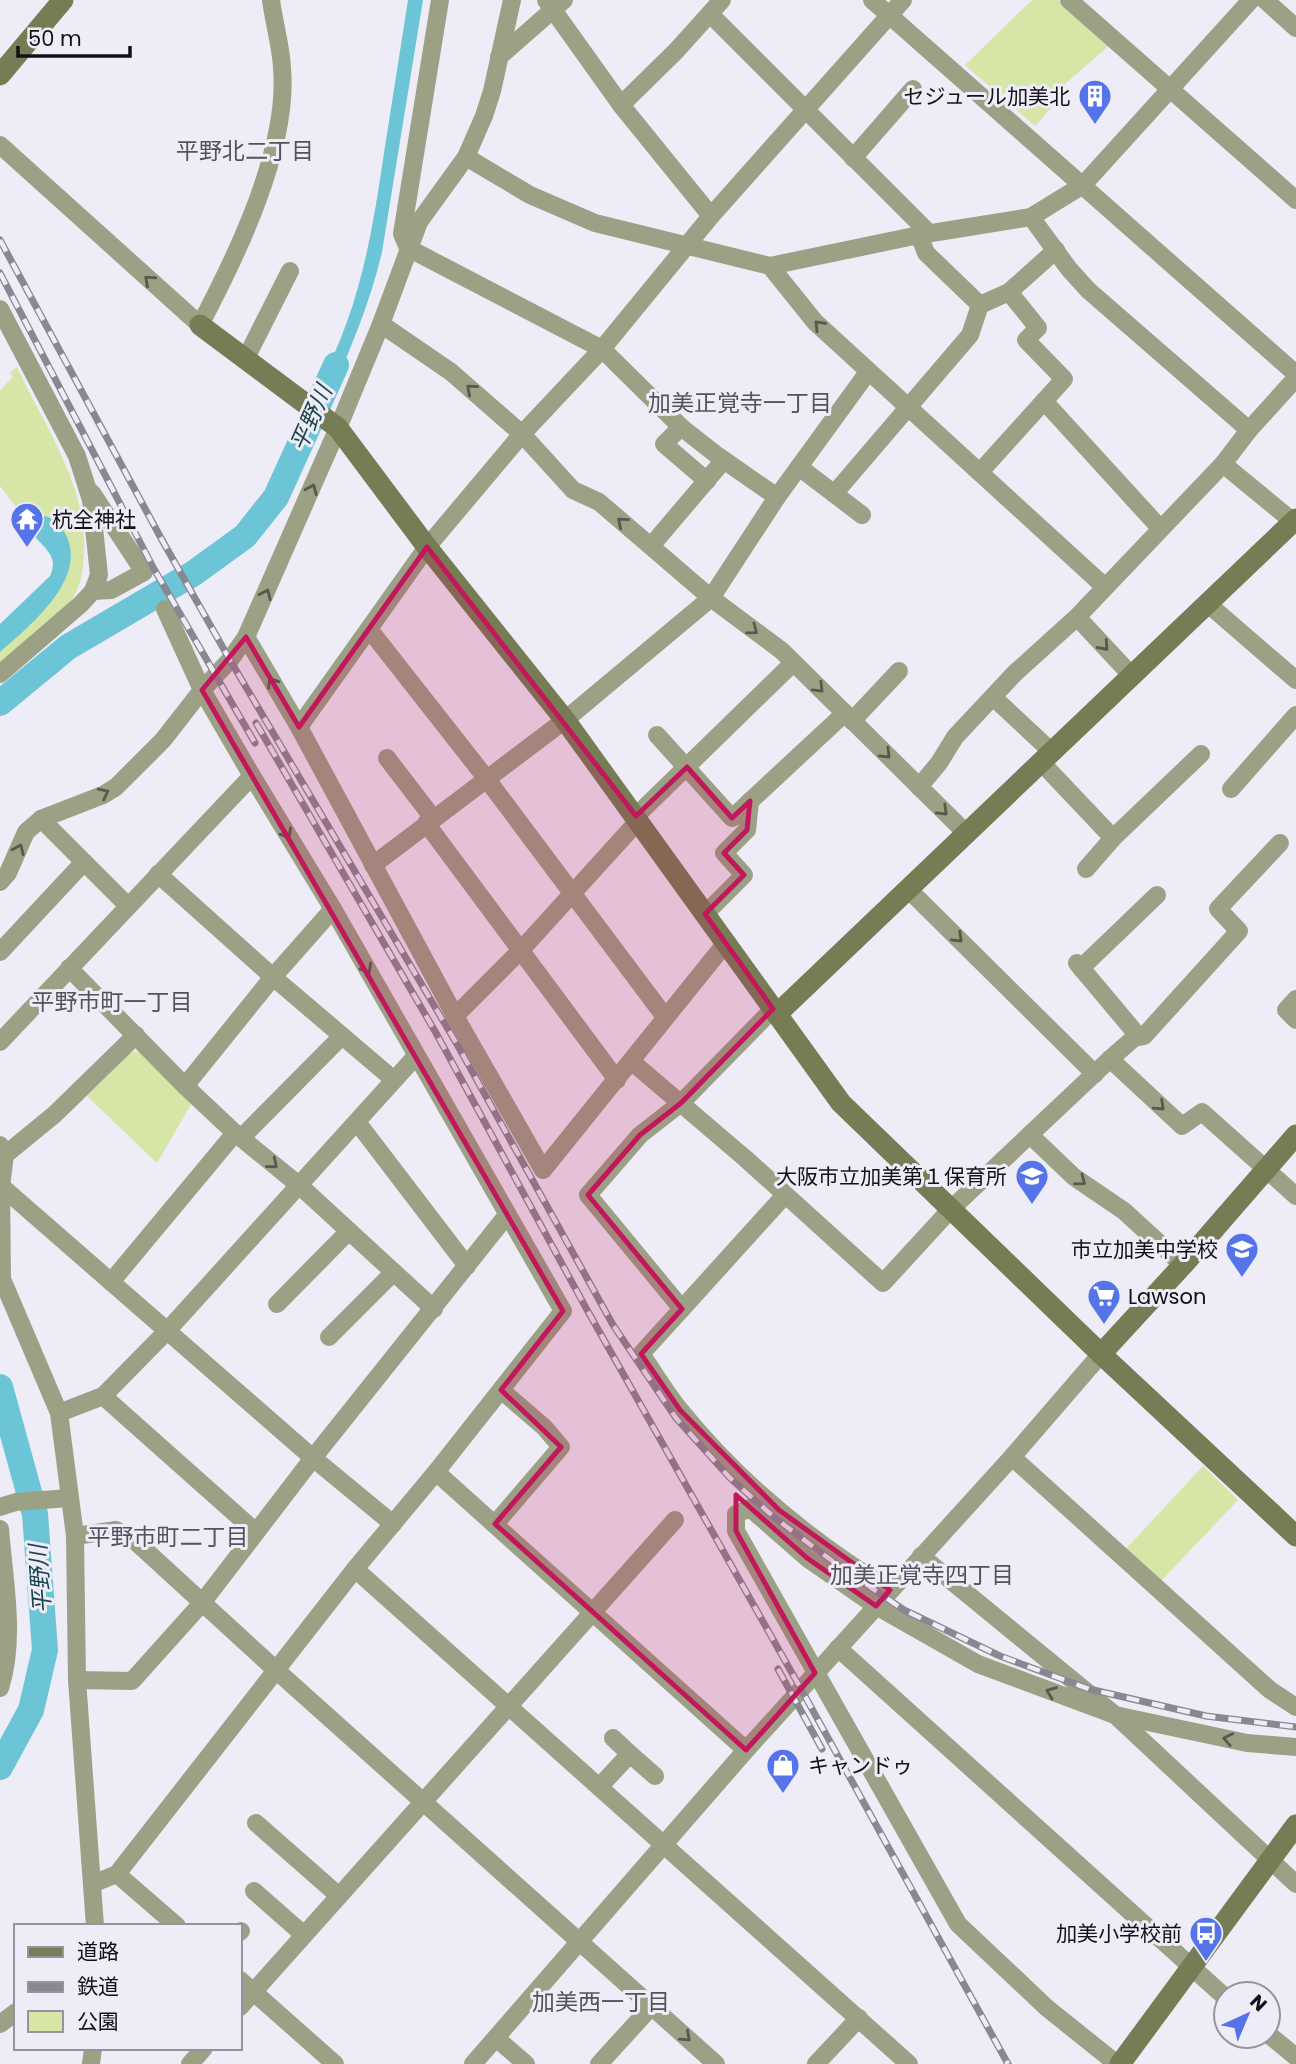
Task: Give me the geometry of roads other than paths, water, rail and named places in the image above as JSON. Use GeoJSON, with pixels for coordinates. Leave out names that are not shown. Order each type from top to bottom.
{"type":"FeatureCollection","features":[{"type":"Feature","properties":{"kind":"street"},"geometry":{"type":"LineString","coordinates":[[0,75],[63,0]]}},
{"type":"Feature","properties":{"kind":"street"},"geometry":{"type":"LineString","coordinates":[[200,325],[249,218],[275,143],[282,106],[282,69],[271,0]]}},
{"type":"Feature","properties":{"kind":"street"},"geometry":{"type":"LineString","coordinates":[[440,0],[402,234],[408,248],[601,349],[681,426],[777,497]]}},
{"type":"Feature","properties":{"kind":"street"},"geometry":{"type":"LineString","coordinates":[[0,882],[8,873],[26,832],[41,819],[103,795],[116,787],[163,740],[246,637],[334,425],[381,324],[419,222],[466,157],[484,116],[512,0]]}},
{"type":"Feature","properties":{"kind":"street"},"geometry":{"type":"LineString","coordinates":[[621,105],[676,51],[722,0]]}},
{"type":"Feature","properties":{"kind":"street"},"geometry":{"type":"LineString","coordinates":[[872,0],[1296,376],[1223,464],[1077,617],[993,696],[955,737],[939,763],[919,787]]}},
{"type":"Feature","properties":{"kind":"street"},"geometry":{"type":"LineString","coordinates":[[299,727],[428,547],[522,434],[601,349],[711,215],[903,0]]}},
{"type":"Feature","properties":{"kind":"street"},"geometry":{"type":"LineString","coordinates":[[1069,0],[1090,6],[1170,89],[1296,200]]}},
{"type":"Feature","properties":{"kind":"street"},"geometry":{"type":"LineString","coordinates":[[466,157],[530,195],[595,223],[770,266],[924,234],[1031,216],[1083,185],[1251,0]]}},
{"type":"Feature","properties":{"kind":"street"},"geometry":{"type":"LineString","coordinates":[[1265,0],[1296,28]]}},
{"type":"Feature","properties":{"kind":"street"},"geometry":{"type":"LineString","coordinates":[[499,57],[554,4],[621,105],[711,215]]}},
{"type":"Feature","properties":{"kind":"street"},"geometry":{"type":"LineString","coordinates":[[710,14],[807,110],[924,234],[926,253],[980,305]]}},
{"type":"Feature","properties":{"kind":"street"},"geometry":{"type":"LineString","coordinates":[[853,158],[913,89]]}},
{"type":"Feature","properties":{"kind":"street"},"geometry":{"type":"LineString","coordinates":[[0,145],[200,325],[334,425],[565,720],[841,1103],[1101,1354],[1296,1536]]}},
{"type":"Feature","properties":{"kind":"street"},"geometry":{"type":"LineString","coordinates":[[1031,216],[1088,290],[1249,430]]}},
{"type":"Feature","properties":{"kind":"street"},"geometry":{"type":"LineString","coordinates":[[834,494],[970,335],[980,305],[1009,292],[1055,250]]}},
{"type":"Feature","properties":{"kind":"street"},"geometry":{"type":"LineString","coordinates":[[770,266],[815,322],[1105,587]]}},
{"type":"Feature","properties":{"kind":"street"},"geometry":{"type":"LineString","coordinates":[[246,358],[290,271]]}},
{"type":"Feature","properties":{"kind":"street"},"geometry":{"type":"LineString","coordinates":[[980,472],[1064,379],[1026,340],[1038,328],[1009,292]]}},
{"type":"Feature","properties":{"kind":"street"},"geometry":{"type":"LineString","coordinates":[[0,309],[77,456],[91,500],[99,575],[93,591],[82,604],[0,674]]}},
{"type":"Feature","properties":{"kind":"street"},"geometry":{"type":"LineString","coordinates":[[381,324],[451,372],[522,434],[573,490],[599,502],[711,598],[782,651],[967,834]]}},
{"type":"Feature","properties":{"kind":"street"},"geometry":{"type":"LineString","coordinates":[[373,865],[565,720],[711,598],[777,497],[868,372]]}},
{"type":"Feature","properties":{"kind":"street"},"geometry":{"type":"LineString","coordinates":[[1044,401],[1160,528]]}},
{"type":"Feature","properties":{"kind":"street"},"geometry":{"type":"LineString","coordinates":[[681,426],[664,444],[707,481]]}},
{"type":"Feature","properties":{"kind":"street"},"geometry":{"type":"LineString","coordinates":[[651,546],[724,460]]}},
{"type":"Feature","properties":{"kind":"street"},"geometry":{"type":"LineString","coordinates":[[682,1308],[588,1195],[640,1135],[681,1103],[775,1012],[909,890],[1295,522],[1223,464]]}},
{"type":"Feature","properties":{"kind":"street"},"geometry":{"type":"LineString","coordinates":[[799,467],[862,515]]}},
{"type":"Feature","properties":{"kind":"street"},"geometry":{"type":"LineString","coordinates":[[86,484],[144,572],[111,590],[93,591]]}},
{"type":"Feature","properties":{"kind":"street"},"geometry":{"type":"LineString","coordinates":[[1208,604],[1296,680]]}},
{"type":"Feature","properties":{"kind":"street"},"geometry":{"type":"LineString","coordinates":[[92,1884],[117,1874],[355,1569],[436,1472],[563,1311],[333,909],[202,690],[165,609]]}},
{"type":"Feature","properties":{"kind":"street"},"geometry":{"type":"LineString","coordinates":[[1077,617],[1132,676]]}},
{"type":"Feature","properties":{"kind":"street"},"geometry":{"type":"LineString","coordinates":[[369,629],[486,778],[665,1017]]}},
{"type":"Feature","properties":{"kind":"street"},"geometry":{"type":"LineString","coordinates":[[246,637],[299,727],[455,1016],[543,1170],[725,944]]}},
{"type":"Feature","properties":{"kind":"street"},"geometry":{"type":"LineString","coordinates":[[455,1016],[521,950],[687,766],[793,663]]}},
{"type":"Feature","properties":{"kind":"street"},"geometry":{"type":"LineString","coordinates":[[657,735],[732,818],[899,671]]}},
{"type":"Feature","properties":{"kind":"street"},"geometry":{"type":"LineString","coordinates":[[993,696],[1113,838]]}},
{"type":"Feature","properties":{"kind":"street"},"geometry":{"type":"LineString","coordinates":[[1231,789],[1296,716]]}},
{"type":"Feature","properties":{"kind":"street"},"geometry":{"type":"LineString","coordinates":[[1086,869],[1113,838],[1201,754]]}},
{"type":"Feature","properties":{"kind":"street"},"geometry":{"type":"LineString","coordinates":[[387,758],[521,950],[617,1080]]}},
{"type":"Feature","properties":{"kind":"street"},"geometry":{"type":"LineString","coordinates":[[0,1042],[251,776]]}},
{"type":"Feature","properties":{"kind":"street"},"geometry":{"type":"LineString","coordinates":[[705,914],[744,875],[724,853],[747,831],[750,801]]}},
{"type":"Feature","properties":{"kind":"street"},"geometry":{"type":"LineString","coordinates":[[41,819],[128,906]]}},
{"type":"Feature","properties":{"kind":"street"},"geometry":{"type":"LineString","coordinates":[[631,1061],[883,1283],[950,1210],[1110,1059],[1134,1038],[1144,1036],[1239,932],[1218,909],[1280,843]]}},
{"type":"Feature","properties":{"kind":"street"},"geometry":{"type":"LineString","coordinates":[[0,952],[84,862]]}},
{"type":"Feature","properties":{"kind":"street"},"geometry":{"type":"LineString","coordinates":[[158,874],[394,1080]]}},
{"type":"Feature","properties":{"kind":"street"},"geometry":{"type":"LineString","coordinates":[[909,890],[1096,1074]]}},
{"type":"Feature","properties":{"kind":"street"},"geometry":{"type":"LineString","coordinates":[[1134,1038],[1134,1031],[1079,965],[1157,895]]}},
{"type":"Feature","properties":{"kind":"street"},"geometry":{"type":"LineString","coordinates":[[185,1086],[273,977],[333,909]]}},
{"type":"Feature","properties":{"kind":"street"},"geometry":{"type":"LineString","coordinates":[[69,968],[238,1136],[300,1186],[434,1309]]}},
{"type":"Feature","properties":{"kind":"street"},"geometry":{"type":"LineString","coordinates":[[1296,999],[1286,1010],[1296,1020]]}},
{"type":"Feature","properties":{"kind":"street"},"geometry":{"type":"LineString","coordinates":[[95,1924],[77,1680],[75,1536],[64,1498],[59,1413],[2,1279],[1,1186],[3,1150],[55,1114],[136,1035]]}},
{"type":"Feature","properties":{"kind":"street"},"geometry":{"type":"LineString","coordinates":[[111,1282],[238,1136],[342,1036]]}},
{"type":"Feature","properties":{"kind":"street"},"geometry":{"type":"LineString","coordinates":[[59,1413],[103,1396],[167,1331],[416,1056]]}},
{"type":"Feature","properties":{"kind":"street"},"geometry":{"type":"LineString","coordinates":[[1110,1059],[1182,1126],[1202,1112],[1296,1196]]}},
{"type":"Feature","properties":{"kind":"street"},"geometry":{"type":"LineString","coordinates":[[357,1122],[467,1266]]}},
{"type":"Feature","properties":{"kind":"street"},"geometry":{"type":"LineString","coordinates":[[1030,1135],[1074,1177],[1124,1211],[1183,1265]]}},
{"type":"Feature","properties":{"kind":"street"},"geometry":{"type":"LineString","coordinates":[[473,2064],[746,1750],[1012,1457],[1296,1135]]}},
{"type":"Feature","properties":{"kind":"street"},"geometry":{"type":"LineString","coordinates":[[1,1186],[313,1458],[393,1524]]}},
{"type":"Feature","properties":{"kind":"street"},"geometry":{"type":"LineString","coordinates":[[785,1195],[641,1354],[680,1410],[738,1472],[779,1510],[841,1559],[890,1590]]}},
{"type":"Feature","properties":{"kind":"street"},"geometry":{"type":"LineString","coordinates":[[77,1680],[132,1681],[202,1603],[313,1458],[507,1215]]}},
{"type":"Feature","properties":{"kind":"street"},"geometry":{"type":"LineString","coordinates":[[277,1304],[349,1231]]}},
{"type":"Feature","properties":{"kind":"street"},"geometry":{"type":"LineString","coordinates":[[329,1337],[394,1272]]}},
{"type":"Feature","properties":{"kind":"street"},"geometry":{"type":"LineString","coordinates":[[495,1524],[561,1447],[544,1427],[501,1390]]}},
{"type":"Feature","properties":{"kind":"street"},"geometry":{"type":"LineString","coordinates":[[103,1396],[256,1532]]}},
{"type":"Feature","properties":{"kind":"street"},"geometry":{"type":"LineString","coordinates":[[1012,1457],[1270,1690],[1296,1707]]}},
{"type":"Feature","properties":{"kind":"street"},"geometry":{"type":"LineString","coordinates":[[436,1472],[746,1750]]}},
{"type":"Feature","properties":{"kind":"street"},"geometry":{"type":"LineString","coordinates":[[8,1504],[64,1498]]}},
{"type":"Feature","properties":{"kind":"street"},"geometry":{"type":"LineString","coordinates":[[1296,1747],[1247,1743],[1115,1715],[978,1664],[876,1606],[807,1558],[750,1508],[736,1514],[736,1531],[958,1924],[1047,2008],[1118,2064],[1296,1825]]}},
{"type":"Feature","properties":{"kind":"street"},"geometry":{"type":"LineString","coordinates":[[335,2064],[247,1986],[304,1935],[675,1520]]}},
{"type":"Feature","properties":{"kind":"street"},"geometry":{"type":"LineString","coordinates":[[0,1529],[8,1633],[6,1670],[0,1688]]}},
{"type":"Feature","properties":{"kind":"street"},"geometry":{"type":"LineString","coordinates":[[75,1536],[116,1530],[134,1540],[716,2064]]}},
{"type":"Feature","properties":{"kind":"street"},"geometry":{"type":"LineString","coordinates":[[921,1556],[1115,1715],[1296,1884]]}},
{"type":"Feature","properties":{"kind":"street"},"geometry":{"type":"LineString","coordinates":[[355,1569],[909,2064]]}},
{"type":"Feature","properties":{"kind":"street"},"geometry":{"type":"LineString","coordinates":[[838,1648],[1212,1986]]}},
{"type":"Feature","properties":{"kind":"street"},"geometry":{"type":"LineString","coordinates":[[613,1738],[655,1776]]}},
{"type":"Feature","properties":{"kind":"street"},"geometry":{"type":"LineString","coordinates":[[599,1787],[630,1754]]}},
{"type":"Feature","properties":{"kind":"street"},"geometry":{"type":"LineString","coordinates":[[256,1823],[339,1896]]}},
{"type":"Feature","properties":{"kind":"street"},"geometry":{"type":"LineString","coordinates":[[117,1874],[175,1924]]}},
{"type":"Feature","properties":{"kind":"street"},"geometry":{"type":"LineString","coordinates":[[254,1891],[304,1935]]}},
{"type":"Feature","properties":{"kind":"street"},"geometry":{"type":"LineString","coordinates":[[599,2064],[652,2007]]}},
{"type":"Feature","properties":{"kind":"street"},"geometry":{"type":"LineString","coordinates":[[816,2064],[859,2018]]}},
{"type":"Feature","properties":{"kind":"street"},"geometry":{"type":"LineString","coordinates":[[496,2038],[526,2064]]}},
{"type":"Feature","properties":{"kind":"street"},"geometry":{"type":"LineString","coordinates":[[1282,2046],[1296,2057]]}},
{"type":"Feature","properties":{"kind":"street"},"geometry":{"type":"LineString","coordinates":[[190,2064],[202,2050]]}},
{"type":"Feature","properties":{"kind":"water"},"geometry":{"type":"Polygon","coordinates":[[[408,0],[423,0],[382,252],[365,309],[329,400],[316,391],[343,333],[368,246],[408,0]]]}},
{"type":"Feature","properties":{"kind":"water"},"geometry":{"type":"Polygon","coordinates":[[[41,516],[53,520],[63,530],[70,547],[70,564],[64,582],[54,598],[27,628],[0,652],[0,624],[50,576],[53,569],[51,556],[30,530],[41,516]]]}},
{"type":"Feature","properties":{"kind":"waterway","name":"平野川"},"geometry":{"type":"LineString","coordinates":[[0,703],[68,647],[194,573],[245,536],[276,497],[336,365]]}},
{"type":"Feature","properties":{"kind":"waterway","name":"平野川"},"geometry":{"type":"LineString","coordinates":[[0,1387],[35,1514],[45,1650],[31,1710],[0,1767]]}},
{"type":"Feature","properties":{"kind":"railway"},"geometry":{"type":"LineString","coordinates":[[0,240],[230,660],[458,1046],[613,1325],[676,1418],[730,1478],[775,1518],[904,1610],[1000,1656],[1089,1689],[1206,1716],[1296,1727]]}},
{"type":"Feature","properties":{"kind":"railway"},"geometry":{"type":"LineString","coordinates":[[0,273],[154,569],[255,743]]}},
{"type":"Feature","properties":{"kind":"railway"},"geometry":{"type":"LineString","coordinates":[[256,723],[436,1033],[586,1308],[1008,2064]]}},
{"type":"Feature","properties":{"kind":"railway"},"geometry":{"type":"LineString","coordinates":[[778,1669],[822,1749]]}},
{"type":"Feature","properties":{"kind":"place","name":"セジュール加美北"},"geometry":{"type":"Point","coordinates":[1095,126]}},
{"type":"Feature","properties":{"kind":"place","name":"杭全神社"},"geometry":{"type":"Point","coordinates":[27,549]}},
{"type":"Feature","properties":{"kind":"place","name":"大阪市立加美第１保育所"},"geometry":{"type":"Point","coordinates":[1032,1206]}},
{"type":"Feature","properties":{"kind":"place","name":"市立加美中学校"},"geometry":{"type":"Point","coordinates":[1242,1279]}},
{"type":"Feature","properties":{"kind":"place","name":"Lawson"},"geometry":{"type":"Point","coordinates":[1104,1326]}},
{"type":"Feature","properties":{"kind":"place","name":"キャンドゥ"},"geometry":{"type":"Point","coordinates":[783,1795]}},
{"type":"Feature","properties":{"kind":"place","name":"加美小学校前"},"geometry":{"type":"Point","coordinates":[1206,1963]}},
{"type":"Feature","properties":{"kind":"district","name":"平野北二丁目"},"geometry":{"type":"Point","coordinates":[245,151]}},
{"type":"Feature","properties":{"kind":"district","name":"加美正覚寺一丁目"},"geometry":{"type":"Point","coordinates":[740,403]}},
{"type":"Feature","properties":{"kind":"district","name":"平野市町一丁目"},"geometry":{"type":"Point","coordinates":[112,1002]}},
{"type":"Feature","properties":{"kind":"district","name":"平野市町二丁目"},"geometry":{"type":"Point","coordinates":[168,1537]}},
{"type":"Feature","properties":{"kind":"district","name":"加美正覚寺四丁目"},"geometry":{"type":"Point","coordinates":[922,1575]}},
{"type":"Feature","properties":{"kind":"district","name":"加美西一丁目"},"geometry":{"type":"Point","coordinates":[601,2002]}}]}
